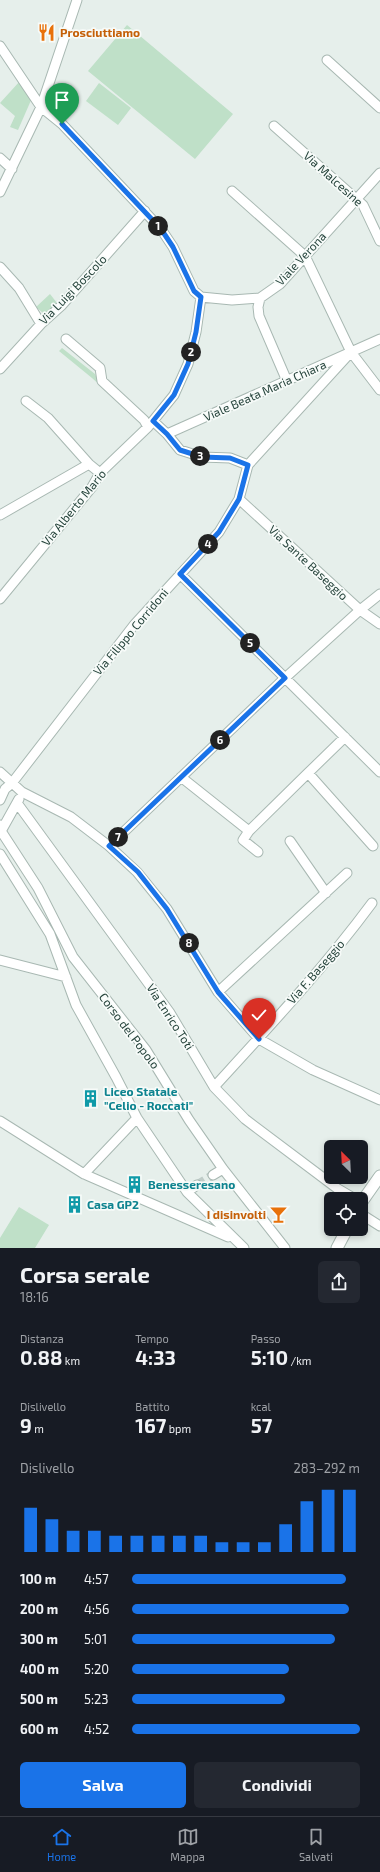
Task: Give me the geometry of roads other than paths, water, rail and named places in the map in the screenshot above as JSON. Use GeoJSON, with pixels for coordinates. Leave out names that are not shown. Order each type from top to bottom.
{"type":"FeatureCollection","features":[{"type":"Feature","properties":{"kind":"street"},"geometry":{"type":"LineString","coordinates":[[0,192],[41,107],[76,0]]}},
{"type":"Feature","properties":{"kind":"street"},"geometry":{"type":"LineString","coordinates":[[0,46],[41,107],[62,124],[161,229],[173,247],[194,291],[201,297],[232,300],[260,298],[258,316],[287,381]]}},
{"type":"Feature","properties":{"kind":"street"},"geometry":{"type":"LineString","coordinates":[[328,60],[380,108]]}},
{"type":"Feature","properties":{"kind":"street","name":"Via Malcesine"},"geometry":{"type":"LineString","coordinates":[[274,126],[364,205],[380,242]]}},
{"type":"Feature","properties":{"kind":"street"},"geometry":{"type":"LineString","coordinates":[[0,158],[12,169]]}},
{"type":"Feature","properties":{"kind":"street","name":"Viale Verona"},"geometry":{"type":"LineString","coordinates":[[260,298],[280,284],[380,173]]}},
{"type":"Feature","properties":{"kind":"street"},"geometry":{"type":"LineString","coordinates":[[232,191],[305,256],[351,352],[380,390]]}},
{"type":"Feature","properties":{"kind":"street","name":"Via Luigi Boscolo"},"geometry":{"type":"LineString","coordinates":[[0,368],[40,324],[61,306],[145,211]]}},
{"type":"Feature","properties":{"kind":"street"},"geometry":{"type":"LineString","coordinates":[[0,267],[19,288],[40,324]]}},
{"type":"Feature","properties":{"kind":"street","name":"Via Alberto Mario"},"geometry":{"type":"LineString","coordinates":[[0,599],[92,487],[100,473],[151,424],[174,395],[188,364],[196,332],[201,297]]}},
{"type":"Feature","properties":{"kind":"street","name":"Viale Beata Maria Chiara"},"geometry":{"type":"LineString","coordinates":[[167,434],[380,339]]}},
{"type":"Feature","properties":{"kind":"street"},"geometry":{"type":"LineString","coordinates":[[66,340],[100,368],[102,381],[144,420],[167,434],[180,450],[202,457],[230,458],[248,465]]}},
{"type":"Feature","properties":{"kind":"street","name":"Via Filippo Corridoni"},"geometry":{"type":"LineString","coordinates":[[0,800],[6,789],[134,624],[219,532],[239,499],[248,465],[351,352]]}},
{"type":"Feature","properties":{"kind":"street"},"geometry":{"type":"LineString","coordinates":[[26,401],[48,418],[89,464],[100,473]]}},
{"type":"Feature","properties":{"kind":"street"},"geometry":{"type":"LineString","coordinates":[[0,515],[89,464]]}},
{"type":"Feature","properties":{"kind":"street","name":"Via Sante Baseggio"},"geometry":{"type":"LineString","coordinates":[[239,499],[360,610],[380,624]]}},
{"type":"Feature","properties":{"kind":"street"},"geometry":{"type":"LineString","coordinates":[[180,574],[380,772]]}},
{"type":"Feature","properties":{"kind":"street"},"geometry":{"type":"LineString","coordinates":[[109,846],[285,678],[360,610],[380,594]]}},
{"type":"Feature","properties":{"kind":"street"},"geometry":{"type":"LineString","coordinates":[[258,852],[243,840],[249,831],[345,737]]}},
{"type":"Feature","properties":{"kind":"street"},"geometry":{"type":"LineString","coordinates":[[0,772],[22,792],[72,817],[109,846],[138,872],[167,909],[218,992],[259,1039],[312,1070],[380,1100]]}},
{"type":"Feature","properties":{"kind":"street"},"geometry":{"type":"LineString","coordinates":[[308,773],[373,846]]}},
{"type":"Feature","properties":{"kind":"street"},"geometry":{"type":"LineString","coordinates":[[181,777],[249,831]]}},
{"type":"Feature","properties":{"kind":"street"},"geometry":{"type":"LineString","coordinates":[[0,830],[22,792]]}},
{"type":"Feature","properties":{"kind":"street","name":"Via Enrico Toti"},"geometry":{"type":"LineString","coordinates":[[17,803],[170,1012],[214,1087],[245,1119],[343,1192]]}},
{"type":"Feature","properties":{"kind":"street","name":"Corso del Popolo"},"geometry":{"type":"LineString","coordinates":[[0,830],[38,888],[73,957],[146,1050],[189,1120],[223,1169],[285,1248]]}},
{"type":"Feature","properties":{"kind":"street"},"geometry":{"type":"LineString","coordinates":[[290,841],[326,893]]}},
{"type":"Feature","properties":{"kind":"street"},"geometry":{"type":"LineString","coordinates":[[0,854],[50,934],[76,1005],[137,1118],[187,1192],[244,1248]]}},
{"type":"Feature","properties":{"kind":"street"},"geometry":{"type":"LineString","coordinates":[[218,992],[347,873]]}},
{"type":"Feature","properties":{"kind":"street","name":"Via F. Baseggio"},"geometry":{"type":"LineString","coordinates":[[214,1087],[259,1039],[351,932],[372,903]]}},
{"type":"Feature","properties":{"kind":"street"},"geometry":{"type":"LineString","coordinates":[[0,960],[66,977]]}},
{"type":"Feature","properties":{"kind":"street"},"geometry":{"type":"LineString","coordinates":[[84,1174],[137,1118]]}},
{"type":"Feature","properties":{"kind":"street"},"geometry":{"type":"LineString","coordinates":[[0,1121],[84,1174],[233,1238]]}},
{"type":"Feature","properties":{"kind":"street"},"geometry":{"type":"LineString","coordinates":[[213,1175],[223,1169]]}},
{"type":"Feature","properties":{"kind":"street"},"geometry":{"type":"LineString","coordinates":[[368,1193],[380,1176]]}},
{"type":"Feature","properties":{"kind":"street"},"geometry":{"type":"LineString","coordinates":[[187,1192],[197,1185]]}},
{"type":"Feature","properties":{"kind":"street"},"geometry":{"type":"LineString","coordinates":[[368,1218],[380,1226]]}},
{"type":"Feature","properties":{"kind":"street"},"geometry":{"type":"LineString","coordinates":[[337,1248],[343,1236]]}},
{"type":"Feature","properties":{"kind":"tunnel"},"geometry":{"type":"LineString","coordinates":[[197,1185],[213,1175]]}},
{"type":"Feature","properties":{"kind":"place","name":"Prosciuttiamo"},"geometry":{"type":"Point","coordinates":[47,33]}},
{"type":"Feature","properties":{"kind":"place","name":"Liceo Statale \"Celio - Roccati\""},"geometry":{"type":"Point","coordinates":[91,1099]}},
{"type":"Feature","properties":{"kind":"place","name":"Benesseresano"},"geometry":{"type":"Point","coordinates":[135,1185]}},
{"type":"Feature","properties":{"kind":"place","name":"Casa GP2"},"geometry":{"type":"Point","coordinates":[74,1205]}},
{"type":"Feature","properties":{"kind":"place","name":"I disinvolti"},"geometry":{"type":"Point","coordinates":[279,1215]}}]}
